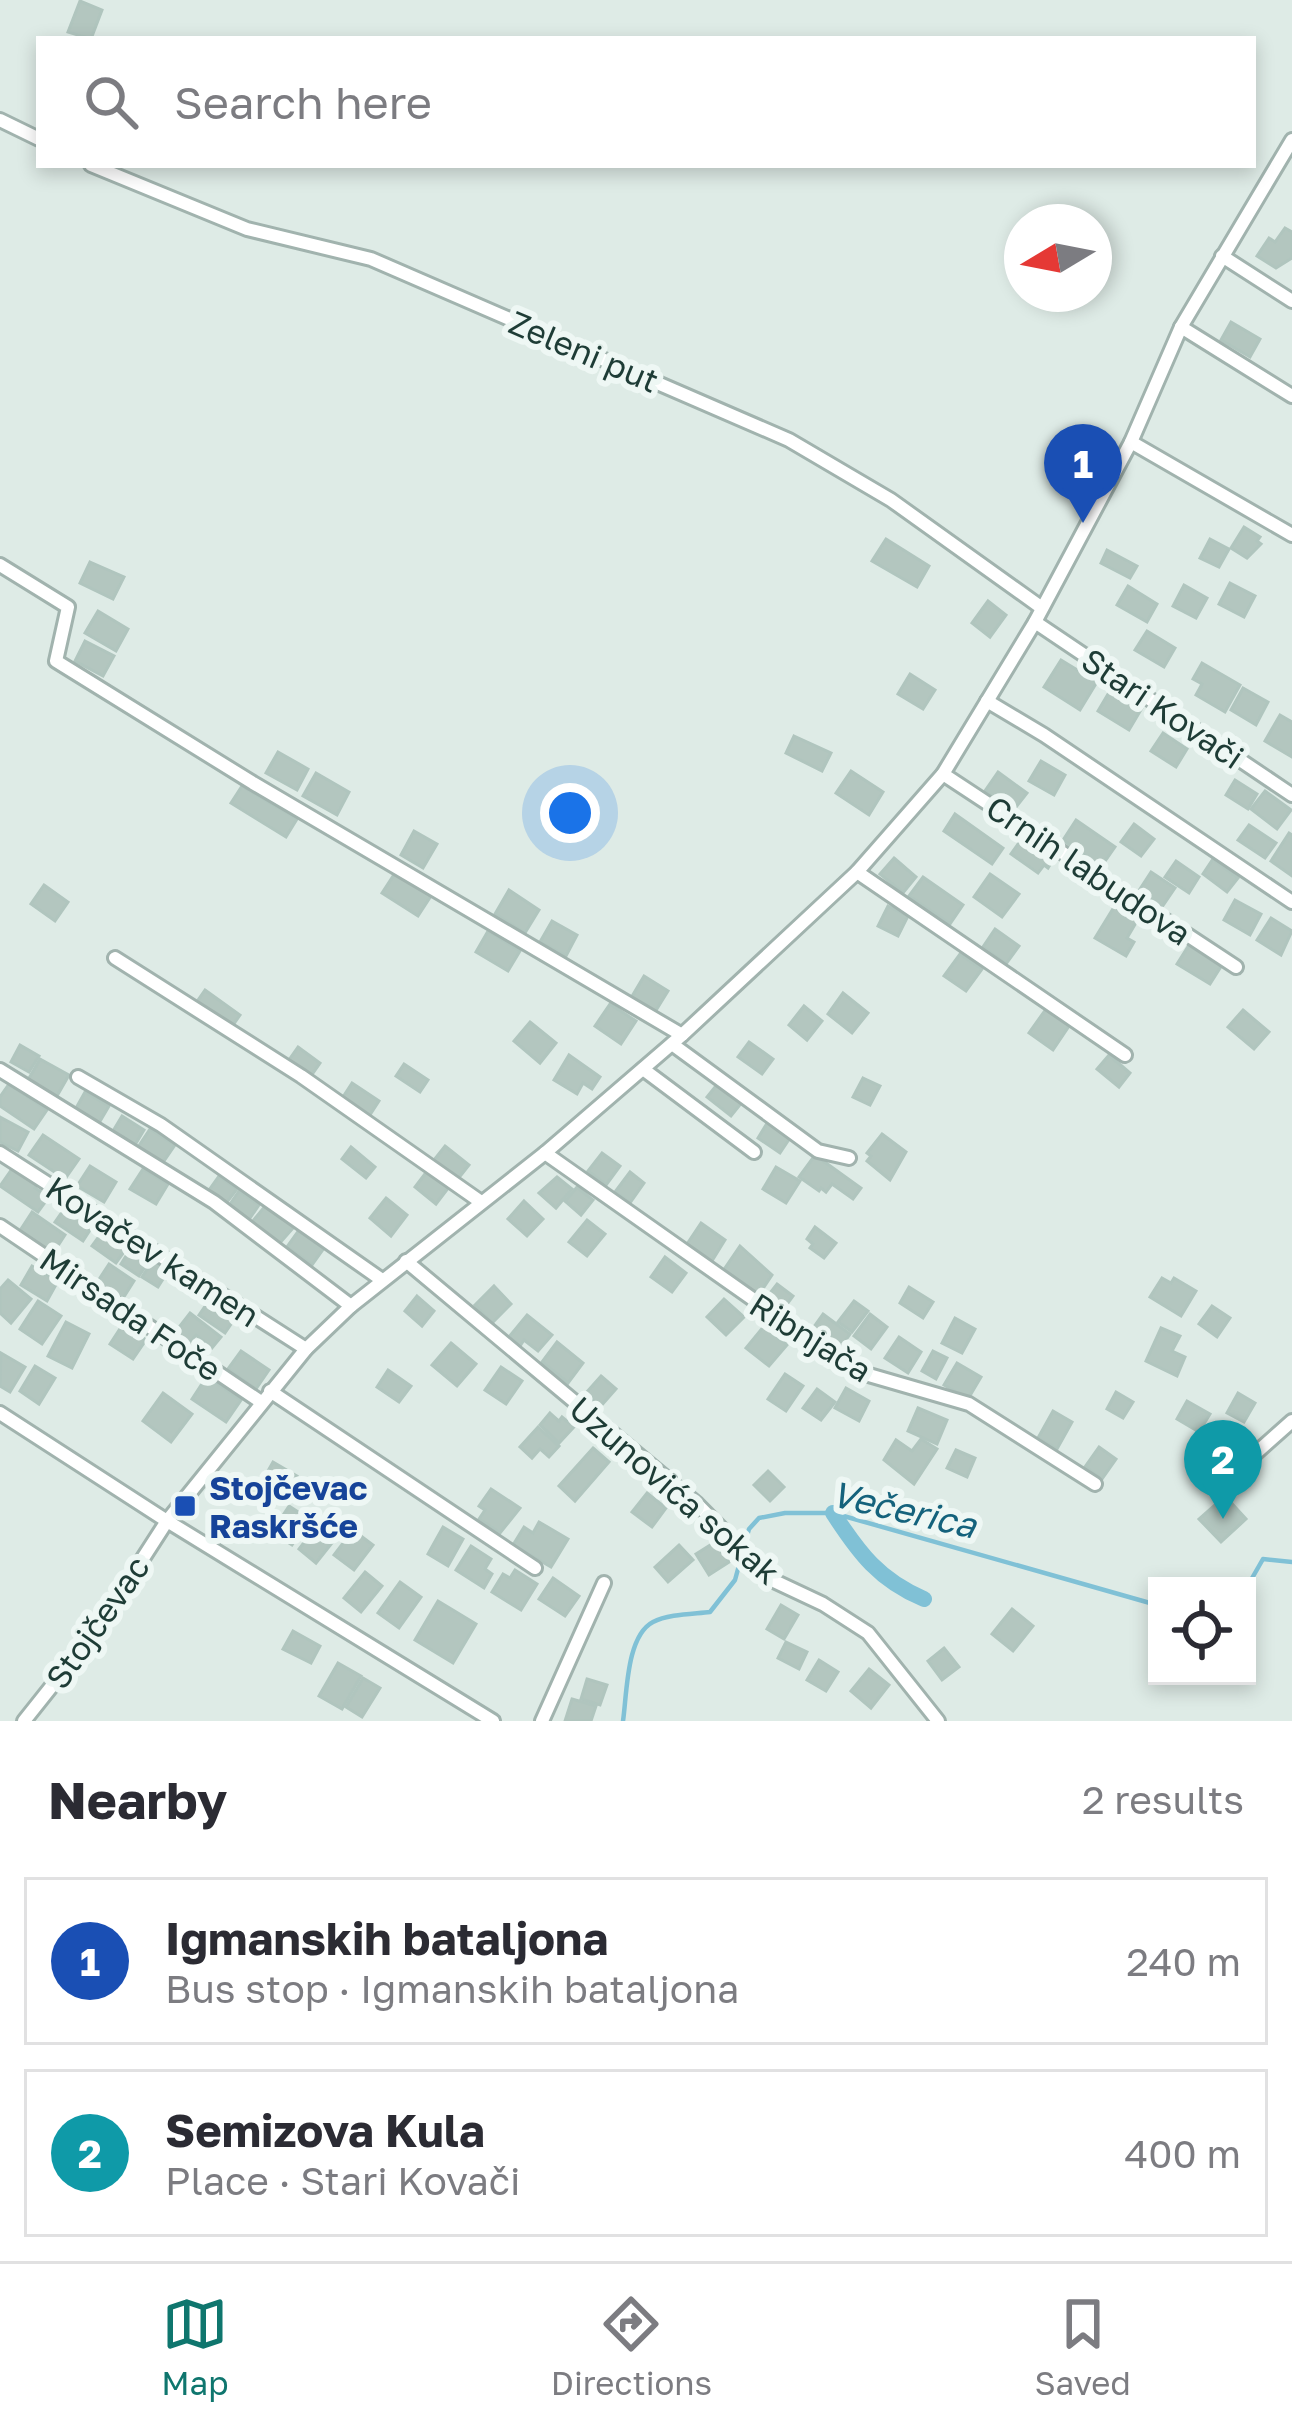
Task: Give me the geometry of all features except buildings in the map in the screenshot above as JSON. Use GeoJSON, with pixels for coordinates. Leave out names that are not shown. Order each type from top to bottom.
{"type":"FeatureCollection","features":[{"type":"Feature","properties":{"kind":"street"},"geometry":{"type":"LineString","coordinates":[[0,120],[36,138]]}},
{"type":"Feature","properties":{"kind":"street","name":"Stojčevac"},"geometry":{"type":"LineString","coordinates":[[32,1718],[167,1521],[306,1349],[382,1280],[545,1153],[677,1040],[857,872],[943,773],[1035,622],[1131,442],[1180,327],[1292,140]]}},
{"type":"Feature","properties":{"kind":"street","name":"Zeleni put"},"geometry":{"type":"LineString","coordinates":[[98,168],[247,229],[371,259],[789,440],[891,500],[1042,608]]}},
{"type":"Feature","properties":{"kind":"street"},"geometry":{"type":"LineString","coordinates":[[1222,256],[1292,301]]}},
{"type":"Feature","properties":{"kind":"street"},"geometry":{"type":"LineString","coordinates":[[1180,327],[1292,396]]}},
{"type":"Feature","properties":{"kind":"street"},"geometry":{"type":"LineString","coordinates":[[1131,442],[1292,535]]}},
{"type":"Feature","properties":{"kind":"street"},"geometry":{"type":"LineString","coordinates":[[0,565],[68,607],[56,661],[677,1040],[818,1151],[849,1159]]}},
{"type":"Feature","properties":{"kind":"street","name":"Stari Kovači"},"geometry":{"type":"LineString","coordinates":[[1035,622],[1292,795]]}},
{"type":"Feature","properties":{"kind":"street"},"geometry":{"type":"LineString","coordinates":[[987,701],[1292,902]]}},
{"type":"Feature","properties":{"kind":"street","name":"Crnih labudova"},"geometry":{"type":"LineString","coordinates":[[943,773],[1236,967]]}},
{"type":"Feature","properties":{"kind":"street"},"geometry":{"type":"LineString","coordinates":[[857,872],[1125,1055]]}},
{"type":"Feature","properties":{"kind":"street"},"geometry":{"type":"LineString","coordinates":[[115,958],[301,1076],[482,1202]]}},
{"type":"Feature","properties":{"kind":"street"},"geometry":{"type":"LineString","coordinates":[[643,1069],[754,1152]]}},
{"type":"Feature","properties":{"kind":"street"},"geometry":{"type":"LineString","coordinates":[[0,1070],[214,1202],[351,1306]]}},
{"type":"Feature","properties":{"kind":"street"},"geometry":{"type":"LineString","coordinates":[[78,1077],[222,1165],[382,1280]]}},
{"type":"Feature","properties":{"kind":"street","name":"Kovačev kamen"},"geometry":{"type":"LineString","coordinates":[[0,1153],[306,1349]]}},
{"type":"Feature","properties":{"kind":"street","name":"Ribnjača"},"geometry":{"type":"LineString","coordinates":[[545,1153],[855,1371],[969,1404],[1095,1484]]}},
{"type":"Feature","properties":{"kind":"street","name":"Mirsada Foče"},"geometry":{"type":"LineString","coordinates":[[0,1226],[535,1568]]}},
{"type":"Feature","properties":{"kind":"street","name":"Uzunovića sokak"},"geometry":{"type":"LineString","coordinates":[[406,1261],[697,1504],[772,1580],[823,1604],[868,1633],[938,1721]]}},
{"type":"Feature","properties":{"kind":"street"},"geometry":{"type":"LineString","coordinates":[[0,1413],[494,1721]]}},
{"type":"Feature","properties":{"kind":"street"},"geometry":{"type":"LineString","coordinates":[[1238,1469],[1292,1421]]}},
{"type":"Feature","properties":{"kind":"street"},"geometry":{"type":"LineString","coordinates":[[542,1721],[604,1583]]}},
{"type":"Feature","properties":{"kind":"waterway","name":"Večerica"},"geometry":{"type":"LineString","coordinates":[[623,1721],[629,1667],[644,1629],[666,1617],[710,1612],[735,1580],[749,1529],[759,1518],[833,1513],[1148,1602]]}},
{"type":"Feature","properties":{"kind":"waterway"},"geometry":{"type":"LineString","coordinates":[[833,1513],[871,1564],[924,1599]]}},
{"type":"Feature","properties":{"kind":"waterway","name":"Večerica"},"geometry":{"type":"LineString","coordinates":[[1253,1577],[1263,1559],[1292,1562]]}},
{"type":"Feature","properties":{"kind":"place","name":"Igmanskih bataljona"},"geometry":{"type":"Point","coordinates":[1083,523]}},
{"type":"Feature","properties":{"kind":"place","name":"Stojčevac Raskršće"},"geometry":{"type":"Point","coordinates":[185,1506]}},
{"type":"Feature","properties":{"kind":"place","name":"Semizova Kula"},"geometry":{"type":"Point","coordinates":[1223,1519]}}]}
